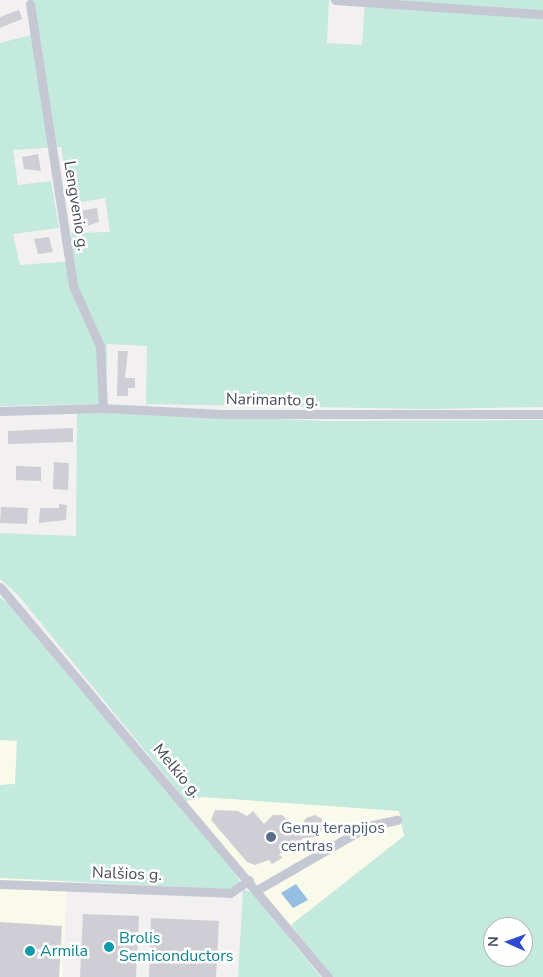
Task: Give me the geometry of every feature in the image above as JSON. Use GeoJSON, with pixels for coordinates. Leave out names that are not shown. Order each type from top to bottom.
{"type":"FeatureCollection","features":[{"type":"Feature","properties":{"kind":"street"},"geometry":{"type":"LineString","coordinates":[[334,0],[543,14]]}},
{"type":"Feature","properties":{"kind":"street","name":"Lengvenio g."},"geometry":{"type":"LineString","coordinates":[[30,4],[73,286],[100,346],[103,408]]}},
{"type":"Feature","properties":{"kind":"street","name":"Narimanto g."},"geometry":{"type":"LineString","coordinates":[[0,411],[103,408],[223,414],[543,414]]}},
{"type":"Feature","properties":{"kind":"street","name":"Melkio g."},"geometry":{"type":"LineString","coordinates":[[0,587],[249,880],[328,977]]}},
{"type":"Feature","properties":{"kind":"street"},"geometry":{"type":"LineString","coordinates":[[257,890],[368,826],[397,820]]}},
{"type":"Feature","properties":{"kind":"street","name":"Nalšios g."},"geometry":{"type":"LineString","coordinates":[[0,884],[230,893],[249,880]]}},
{"type":"Feature","properties":{"kind":"shaded area"},"geometry":{"type":"Polygon","coordinates":[[[0,740],[17,740],[15,784],[0,785],[0,740]]]}},
{"type":"Feature","properties":{"kind":"shaded area"},"geometry":{"type":"Polygon","coordinates":[[[202,797],[399,810],[404,836],[291,925],[186,801],[202,797]]]}},
{"type":"Feature","properties":{"kind":"shaded area"},"geometry":{"type":"Polygon","coordinates":[[[0,878],[67,880],[63,977],[0,977],[0,878]]]}},
{"type":"Feature","properties":{"kind":"green space"},"geometry":{"type":"Polygon","coordinates":[[[32,0],[329,0],[327,43],[362,45],[365,0],[543,0],[543,407],[426,409],[146,404],[147,346],[107,344],[106,404],[0,406],[0,43],[38,33],[32,0]],[[61,147],[13,150],[18,185],[51,181],[59,228],[13,234],[20,265],[73,261],[71,233],[110,232],[105,198],[69,204],[61,147]]]}},
{"type":"Feature","properties":{"kind":"green space"},"geometry":{"type":"Polygon","coordinates":[[[77,412],[328,421],[543,420],[543,977],[333,977],[291,925],[404,836],[399,811],[202,797],[186,801],[18,595],[0,579],[0,533],[76,536],[77,412]]]}},
{"type":"Feature","properties":{"kind":"green space"},"geometry":{"type":"Polygon","coordinates":[[[0,597],[11,606],[235,873],[244,890],[251,892],[321,977],[238,977],[243,890],[0,878],[0,785],[15,784],[17,741],[0,740],[0,597]]]}},
{"type":"Feature","properties":{"kind":"water"},"geometry":{"type":"Polygon","coordinates":[[[296,884],[308,900],[293,908],[281,893],[296,884]]]}},
{"type":"Feature","properties":{"kind":"building"},"geometry":{"type":"Polygon","coordinates":[[[19,10],[22,19],[0,28],[0,17],[19,10]]]}},
{"type":"Feature","properties":{"kind":"building"},"geometry":{"type":"Polygon","coordinates":[[[38,154],[41,171],[24,169],[22,157],[38,154]]]}},
{"type":"Feature","properties":{"kind":"building"},"geometry":{"type":"Polygon","coordinates":[[[97,208],[99,222],[81,228],[79,211],[97,208]]]}},
{"type":"Feature","properties":{"kind":"building"},"geometry":{"type":"Polygon","coordinates":[[[49,237],[53,252],[38,254],[34,239],[49,237]]]}},
{"type":"Feature","properties":{"kind":"building"},"geometry":{"type":"Polygon","coordinates":[[[118,351],[128,351],[125,378],[135,378],[135,388],[128,388],[128,396],[117,396],[118,351]]]}},
{"type":"Feature","properties":{"kind":"building"},"geometry":{"type":"Polygon","coordinates":[[[73,428],[73,442],[8,444],[8,431],[73,428]]]}},
{"type":"Feature","properties":{"kind":"building"},"geometry":{"type":"Polygon","coordinates":[[[54,462],[69,463],[68,490],[53,489],[54,462]]]}},
{"type":"Feature","properties":{"kind":"building"},"geometry":{"type":"Polygon","coordinates":[[[16,466],[41,467],[41,481],[16,480],[16,466]]]}},
{"type":"Feature","properties":{"kind":"building"},"geometry":{"type":"Polygon","coordinates":[[[59,504],[67,505],[66,520],[39,523],[40,508],[59,508],[59,504]]]}},
{"type":"Feature","properties":{"kind":"building"},"geometry":{"type":"Polygon","coordinates":[[[1,507],[28,508],[27,524],[0,523],[1,507]]]}},
{"type":"Feature","properties":{"kind":"building","name":"Genų terapijos centras"},"geometry":{"type":"Polygon","coordinates":[[[215,810],[238,811],[247,816],[253,811],[264,824],[273,815],[282,815],[298,830],[306,818],[315,815],[322,819],[325,826],[317,837],[303,838],[295,849],[279,854],[282,858],[272,864],[269,860],[255,865],[247,862],[211,820],[215,810]]]}},
{"type":"Feature","properties":{"kind":"building","name":"Brolis Semiconductors"},"geometry":{"type":"Polygon","coordinates":[[[83,914],[139,916],[136,977],[80,977],[83,914]]]}},
{"type":"Feature","properties":{"kind":"building"},"geometry":{"type":"Polygon","coordinates":[[[151,918],[219,921],[216,977],[149,977],[151,918]]]}},
{"type":"Feature","properties":{"kind":"building","name":"Armila"},"geometry":{"type":"Polygon","coordinates":[[[0,922],[62,926],[59,977],[0,977],[0,922]]]}},
{"type":"Feature","properties":{"kind":"place","name":"Genų terapijos centras"},"geometry":{"type":"Point","coordinates":[271,837]}},
{"type":"Feature","properties":{"kind":"place","name":"Brolis Semiconductors"},"geometry":{"type":"Point","coordinates":[109,947]}},
{"type":"Feature","properties":{"kind":"place","name":"Armila"},"geometry":{"type":"Point","coordinates":[30,951]}}]}
